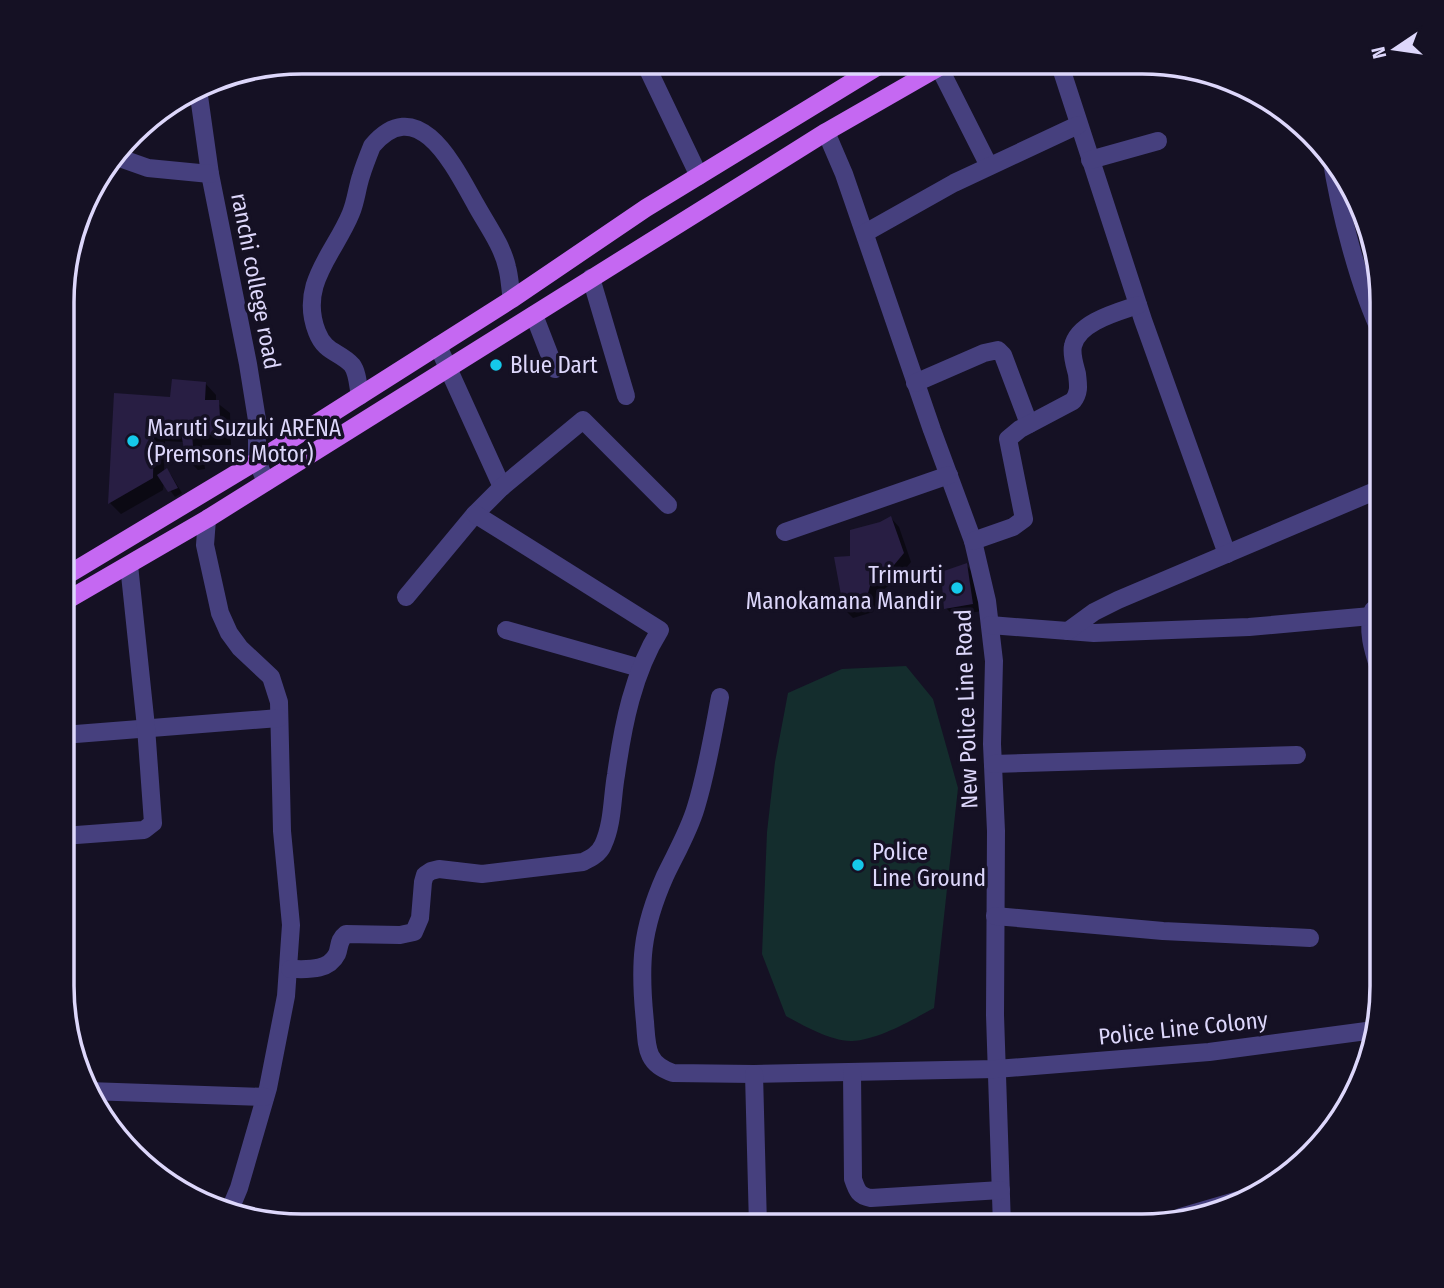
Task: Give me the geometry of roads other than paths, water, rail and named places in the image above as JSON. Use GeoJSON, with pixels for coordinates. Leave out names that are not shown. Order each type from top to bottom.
{"type":"FeatureCollection","features":[{"type":"Feature","properties":{"kind":"main road"},"geometry":{"type":"LineString","coordinates":[[74,571],[257,461],[512,299],[646,208],[865,74]]}},
{"type":"Feature","properties":{"kind":"main road"},"geometry":{"type":"LineString","coordinates":[[74,596],[207,519],[826,132],[927,74]]}},
{"type":"Feature","properties":{"kind":"street"},"geometry":{"type":"LineString","coordinates":[[650,74],[699,176]]}},
{"type":"Feature","properties":{"kind":"street"},"geometry":{"type":"LineString","coordinates":[[948,74],[989,166]]}},
{"type":"Feature","properties":{"kind":"street"},"geometry":{"type":"LineString","coordinates":[[1063,74],[1138,305],[1227,554]]}},
{"type":"Feature","properties":{"kind":"street","name":"ranchi college road"},"geometry":{"type":"LineString","coordinates":[[199,98],[210,174],[257,420],[257,461],[266,482]]}},
{"type":"Feature","properties":{"kind":"street"},"geometry":{"type":"LineString","coordinates":[[866,233],[954,183],[1078,125]]}},
{"type":"Feature","properties":{"kind":"street"},"geometry":{"type":"LineString","coordinates":[[360,396],[352,365],[330,351],[321,341],[313,309],[314,287],[319,270],[345,229],[372,146],[381,135],[400,128],[423,131],[448,155],[496,241],[507,266],[512,299]]}},
{"type":"Feature","properties":{"kind":"street","name":"New Police Line Road"},"geometry":{"type":"LineString","coordinates":[[826,132],[866,233],[915,383],[973,541],[987,601],[994,661],[996,1069],[1002,1214]]}},
{"type":"Feature","properties":{"kind":"street"},"geometry":{"type":"LineString","coordinates":[[1090,160],[1158,141]]}},
{"type":"Feature","properties":{"kind":"street"},"geometry":{"type":"LineString","coordinates":[[124,159],[180,173],[210,174]]}},
{"type":"Feature","properties":{"kind":"street"},"geometry":{"type":"LineString","coordinates":[[1335,180],[1370,306]]}},
{"type":"Feature","properties":{"kind":"street"},"geometry":{"type":"LineString","coordinates":[[591,278],[626,396]]}},
{"type":"Feature","properties":{"kind":"street"},"geometry":{"type":"LineString","coordinates":[[973,541],[1013,527],[1024,520],[1008,439],[1013,433],[1073,401],[1077,396],[1073,346],[1078,336],[1102,318],[1138,305]]}},
{"type":"Feature","properties":{"kind":"street"},"geometry":{"type":"LineString","coordinates":[[534,315],[555,369]]}},
{"type":"Feature","properties":{"kind":"street"},"geometry":{"type":"LineString","coordinates":[[438,346],[502,487]]}},
{"type":"Feature","properties":{"kind":"street"},"geometry":{"type":"LineString","coordinates":[[915,383],[984,353],[998,350],[1003,355],[1029,424]]}},
{"type":"Feature","properties":{"kind":"street"},"geometry":{"type":"LineString","coordinates":[[406,597],[475,514],[502,487],[583,420],[668,505]]}},
{"type":"Feature","properties":{"kind":"street"},"geometry":{"type":"LineString","coordinates":[[785,532],[949,475]]}},
{"type":"Feature","properties":{"kind":"street"},"geometry":{"type":"LineString","coordinates":[[1068,631],[1094,612],[1370,493]]}},
{"type":"Feature","properties":{"kind":"street"},"geometry":{"type":"LineString","coordinates":[[290,969],[324,967],[332,962],[341,937],[346,934],[400,935],[414,932],[420,918],[423,882],[425,875],[431,871],[439,869],[482,874],[583,862],[594,856],[603,846],[609,827],[621,741],[632,692],[647,651],[660,630],[475,514]]}},
{"type":"Feature","properties":{"kind":"street"},"geometry":{"type":"LineString","coordinates":[[207,519],[205,545],[220,614],[240,648],[271,677],[279,702],[282,831],[291,926],[290,969],[265,1097],[233,1203]]}},
{"type":"Feature","properties":{"kind":"street"},"geometry":{"type":"LineString","coordinates":[[74,835],[144,830],[153,823],[129,565]]}},
{"type":"Feature","properties":{"kind":"street"},"geometry":{"type":"LineString","coordinates":[[990,625],[1105,632],[1249,627],[1370,611]]}},
{"type":"Feature","properties":{"kind":"street"},"geometry":{"type":"LineString","coordinates":[[506,629],[640,668]]}},
{"type":"Feature","properties":{"kind":"street","name":"Police Line Colony"},"geometry":{"type":"LineString","coordinates":[[720,697],[696,810],[661,885],[645,930],[641,982],[647,1047],[652,1062],[662,1070],[673,1073],[754,1074],[996,1069],[1209,1052],[1366,1031]]}},
{"type":"Feature","properties":{"kind":"street"},"geometry":{"type":"LineString","coordinates":[[74,734],[279,718]]}},
{"type":"Feature","properties":{"kind":"street"},"geometry":{"type":"LineString","coordinates":[[993,764],[1297,755]]}},
{"type":"Feature","properties":{"kind":"street"},"geometry":{"type":"LineString","coordinates":[[995,916],[1163,931],[1310,938]]}},
{"type":"Feature","properties":{"kind":"street"},"geometry":{"type":"LineString","coordinates":[[852,1072],[853,1179],[856,1190],[862,1196],[871,1198],[1001,1190]]}},
{"type":"Feature","properties":{"kind":"street"},"geometry":{"type":"LineString","coordinates":[[754,1074],[758,1214]]}},
{"type":"Feature","properties":{"kind":"street"},"geometry":{"type":"LineString","coordinates":[[100,1091],[265,1097]]}},
{"type":"Feature","properties":{"kind":"place","name":"Blue Dart"},"geometry":{"type":"Point","coordinates":[496,365]}},
{"type":"Feature","properties":{"kind":"place","name":"Maruti Suzuki ARENA (Premsons Motor)"},"geometry":{"type":"Point","coordinates":[133,441]}},
{"type":"Feature","properties":{"kind":"place","name":"Trimurti Manokamana Mandir"},"geometry":{"type":"Point","coordinates":[957,588]}},
{"type":"Feature","properties":{"kind":"place","name":"Police Line Ground"},"geometry":{"type":"Point","coordinates":[858,865]}}]}
